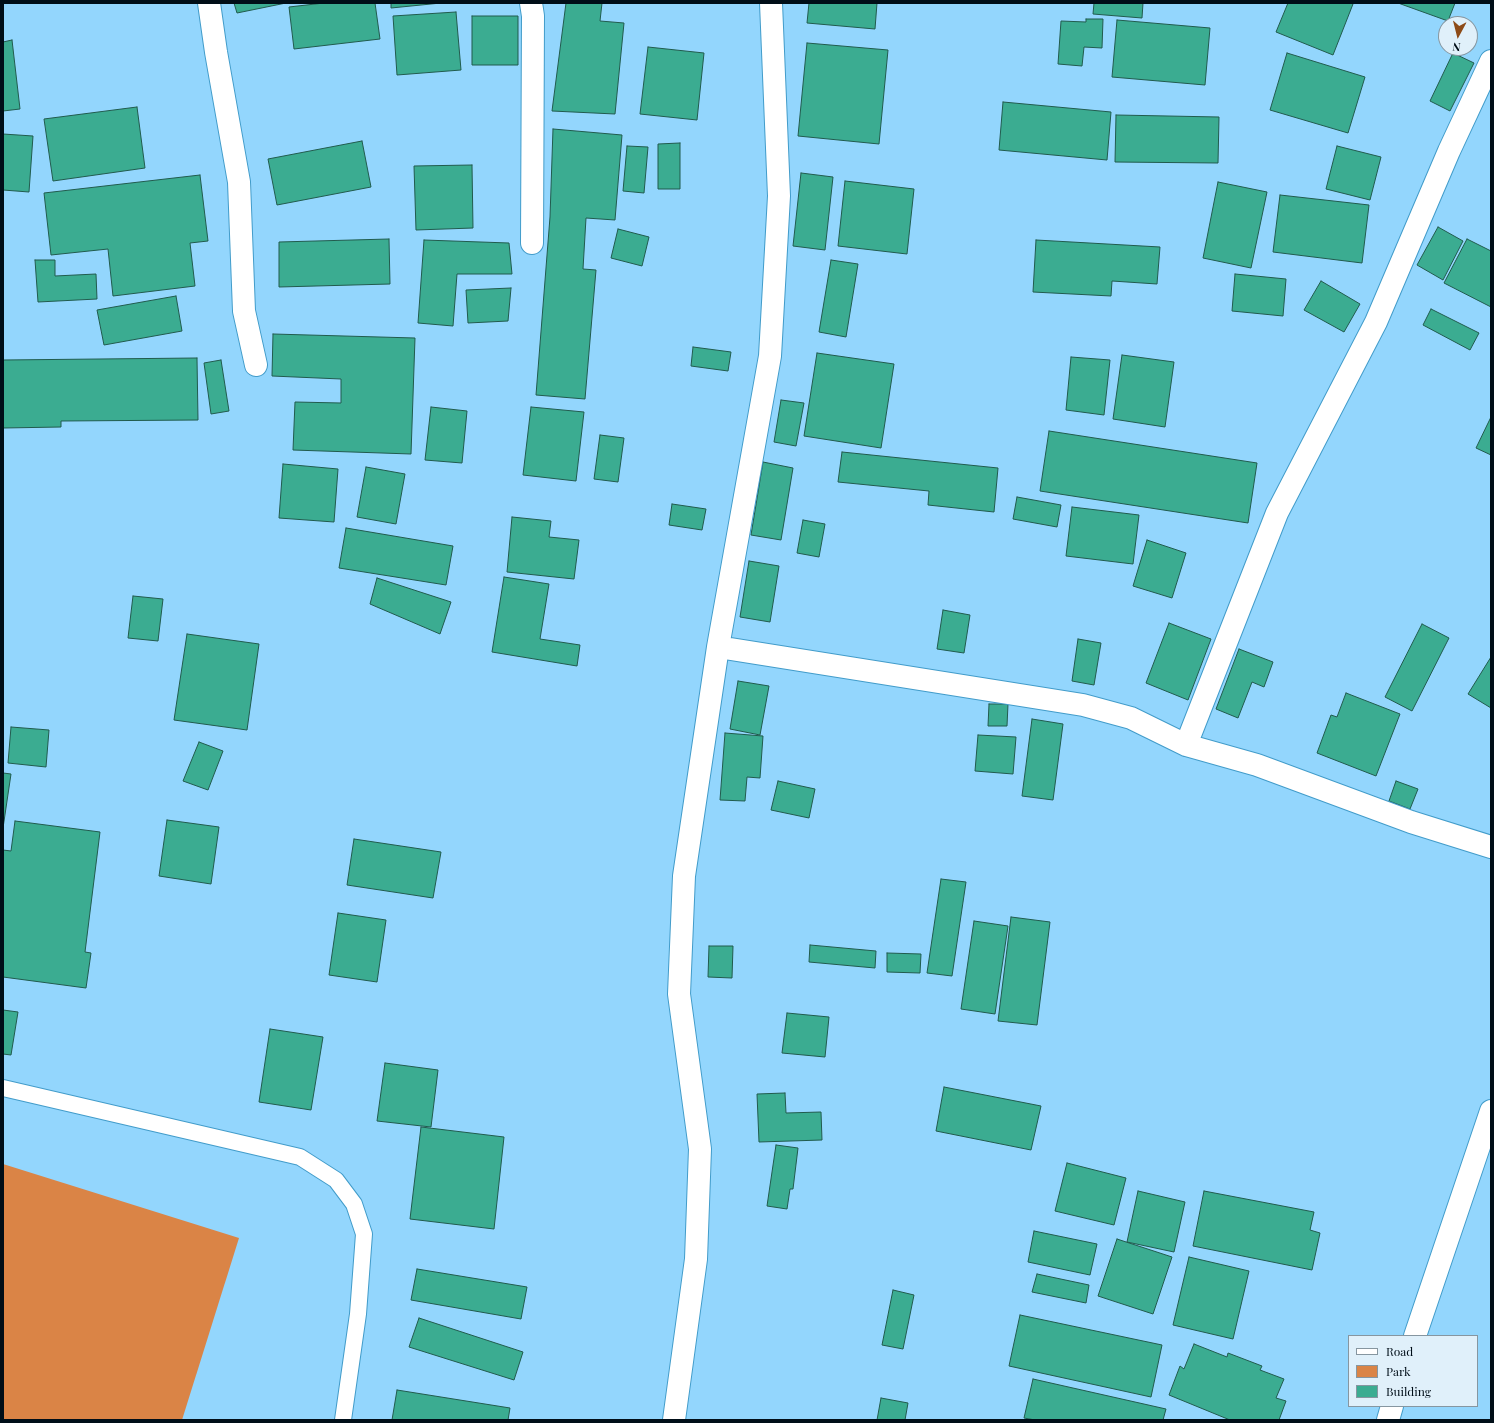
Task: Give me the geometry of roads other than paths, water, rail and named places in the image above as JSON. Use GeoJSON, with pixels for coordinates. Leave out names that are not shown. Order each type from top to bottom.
{"type":"FeatureCollection","features":[{"type":"Feature","properties":{"kind":"street"},"geometry":{"type":"LineString","coordinates":[[209,3],[239,182],[244,310],[256,365]]}},
{"type":"Feature","properties":{"kind":"street"},"geometry":{"type":"LineString","coordinates":[[531,3],[533,16],[532,243]]}},
{"type":"Feature","properties":{"kind":"street"},"geometry":{"type":"LineString","coordinates":[[674,1420],[696,1259],[700,1149],[679,994],[684,876],[718,647],[770,356],[779,196],[771,3]]}},
{"type":"Feature","properties":{"kind":"street"},"geometry":{"type":"LineString","coordinates":[[1186,745],[1277,513],[1376,322],[1449,151],[1491,61]]}},
{"type":"Feature","properties":{"kind":"street"},"geometry":{"type":"LineString","coordinates":[[718,647],[1083,705],[1131,718],[1186,745],[1257,765],[1411,822],[1491,847]]}},
{"type":"Feature","properties":{"kind":"street"},"geometry":{"type":"LineString","coordinates":[[1415,1335],[1491,1111]]}},
{"type":"Feature","properties":{"kind":"street"},"geometry":{"type":"LineString","coordinates":[[1388,1420],[1392,1407]]}},
{"type":"Feature","properties":{"kind":"lane"},"geometry":{"type":"LineString","coordinates":[[3,1088],[300,1157],[336,1180],[354,1204],[364,1234],[358,1314],[343,1420]]}}]}
